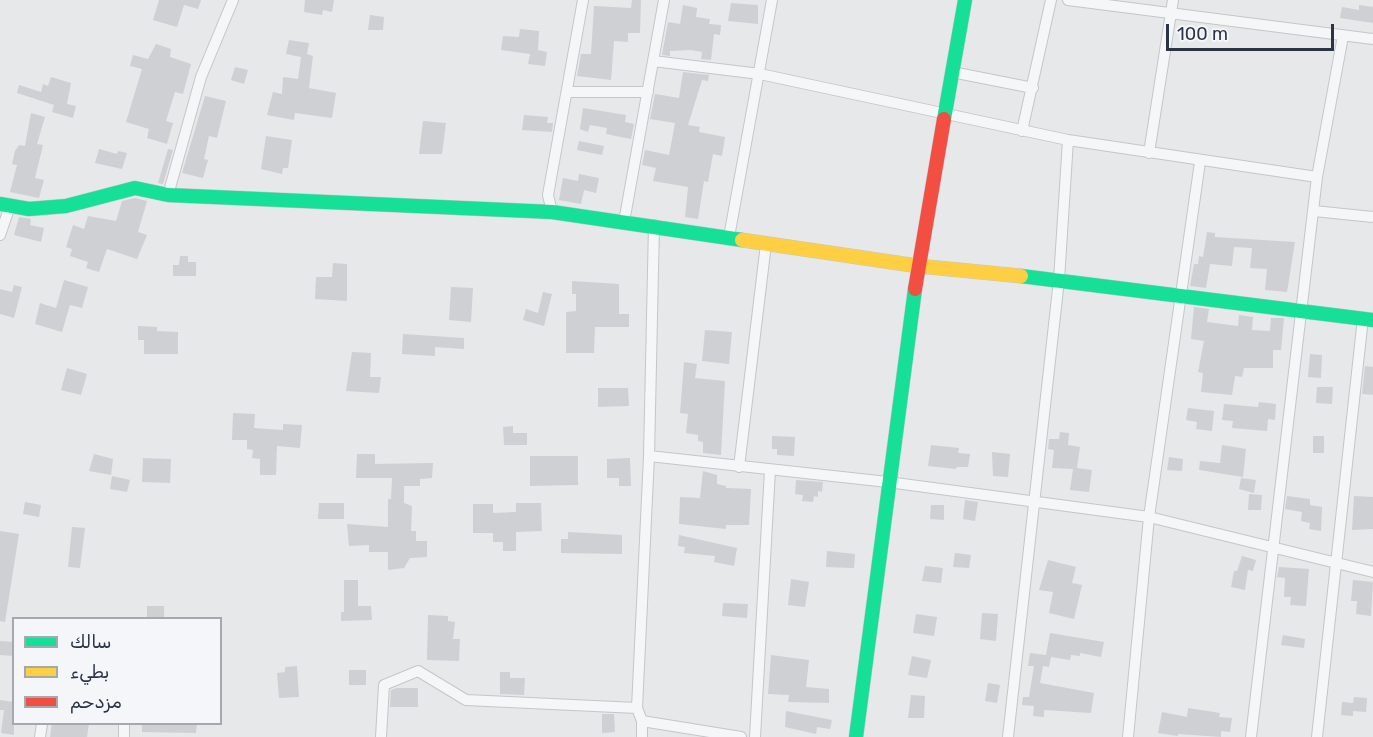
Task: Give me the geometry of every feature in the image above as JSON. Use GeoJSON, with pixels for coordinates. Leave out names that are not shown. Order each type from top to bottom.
{"type":"FeatureCollection","features":[{"type":"Feature","properties":{"kind":"street"},"geometry":{"type":"LineString","coordinates":[[168,195],[201,77],[232,0]]}},
{"type":"Feature","properties":{"kind":"street"},"geometry":{"type":"LineString","coordinates":[[552,212],[548,195],[583,0]]}},
{"type":"Feature","properties":{"kind":"street"},"geometry":{"type":"LineString","coordinates":[[624,222],[664,0]]}},
{"type":"Feature","properties":{"kind":"street"},"geometry":{"type":"LineString","coordinates":[[729,237],[772,0]]}},
{"type":"Feature","properties":{"kind":"street"},"geometry":{"type":"LineString","coordinates":[[856,737],[918,266],[964,0]]}},
{"type":"Feature","properties":{"kind":"street"},"geometry":{"type":"LineString","coordinates":[[1022,131],[1052,0]]}},
{"type":"Feature","properties":{"kind":"street"},"geometry":{"type":"LineString","coordinates":[[1068,0],[1373,39]]}},
{"type":"Feature","properties":{"kind":"street"},"geometry":{"type":"LineString","coordinates":[[1149,153],[1173,0]]}},
{"type":"Feature","properties":{"kind":"street"},"geometry":{"type":"LineString","coordinates":[[1251,737],[1317,177],[1342,36]]}},
{"type":"Feature","properties":{"kind":"street"},"geometry":{"type":"LineString","coordinates":[[653,61],[760,74],[943,116],[1068,140],[1200,162],[1317,177]]}},
{"type":"Feature","properties":{"kind":"street"},"geometry":{"type":"LineString","coordinates":[[952,72],[1033,88]]}},
{"type":"Feature","properties":{"kind":"street"},"geometry":{"type":"LineString","coordinates":[[567,92],[648,92]]}},
{"type":"Feature","properties":{"kind":"street"},"geometry":{"type":"LineString","coordinates":[[1008,737],[1036,504],[1059,280],[1068,140]]}},
{"type":"Feature","properties":{"kind":"street"},"geometry":{"type":"LineString","coordinates":[[1128,737],[1149,516],[1200,162]]}},
{"type":"Feature","properties":{"kind":"street"},"geometry":{"type":"LineString","coordinates":[[0,235],[5,205],[29,209],[66,206],[135,188],[168,195],[371,202],[552,212],[654,225],[918,266],[1059,280],[1179,297],[1368,319],[1317,737]]}},
{"type":"Feature","properties":{"kind":"street"},"geometry":{"type":"LineString","coordinates":[[1314,211],[1373,217]]}},
{"type":"Feature","properties":{"kind":"street"},"geometry":{"type":"LineString","coordinates":[[642,737],[642,721],[637,708],[649,456],[654,225]]}},
{"type":"Feature","properties":{"kind":"street"},"geometry":{"type":"LineString","coordinates":[[738,467],[766,244]]}},
{"type":"Feature","properties":{"kind":"street"},"geometry":{"type":"LineString","coordinates":[[649,456],[888,482],[1036,504],[1149,516],[1373,572]]}},
{"type":"Feature","properties":{"kind":"street"},"geometry":{"type":"LineString","coordinates":[[755,737],[770,470]]}},
{"type":"Feature","properties":{"kind":"street"},"geometry":{"type":"LineString","coordinates":[[381,737],[384,685],[418,671],[466,700],[637,708]]}},
{"type":"Feature","properties":{"kind":"street"},"geometry":{"type":"LineString","coordinates":[[642,721],[741,737]]}},
{"type":"Feature","properties":{"kind":"building"},"geometry":{"type":"Polygon","coordinates":[[[159,0],[201,0],[198,9],[184,5],[177,27],[153,20],[159,0]]]}},
{"type":"Feature","properties":{"kind":"building"},"geometry":{"type":"Polygon","coordinates":[[[305,0],[334,0],[332,12],[323,10],[322,15],[304,12],[305,0]]]}},
{"type":"Feature","properties":{"kind":"building"},"geometry":{"type":"Polygon","coordinates":[[[632,0],[641,0],[640,33],[628,33],[628,42],[614,41],[611,80],[577,76],[581,54],[591,54],[594,6],[631,8],[632,0]]]}},
{"type":"Feature","properties":{"kind":"building"},"geometry":{"type":"Polygon","coordinates":[[[731,3],[758,5],[758,24],[728,21],[731,3]]]}},
{"type":"Feature","properties":{"kind":"building"},"geometry":{"type":"Polygon","coordinates":[[[683,5],[697,8],[696,17],[710,19],[709,24],[721,25],[720,35],[714,34],[711,60],[701,59],[702,52],[691,50],[670,51],[670,56],[662,55],[668,22],[680,24],[683,5]]]}},
{"type":"Feature","properties":{"kind":"building"},"geometry":{"type":"Polygon","coordinates":[[[1359,5],[1373,7],[1373,23],[1340,18],[1342,7],[1359,10],[1359,5]]]}},
{"type":"Feature","properties":{"kind":"building"},"geometry":{"type":"Polygon","coordinates":[[[370,15],[384,17],[383,30],[368,30],[370,15]]]}},
{"type":"Feature","properties":{"kind":"building"},"geometry":{"type":"Polygon","coordinates":[[[520,29],[539,31],[538,50],[547,52],[545,66],[528,64],[530,54],[501,50],[503,36],[519,37],[520,29]]]}},
{"type":"Feature","properties":{"kind":"building"},"geometry":{"type":"Polygon","coordinates":[[[289,40],[309,43],[307,54],[313,56],[309,88],[336,93],[332,118],[295,113],[294,120],[267,115],[273,92],[282,94],[283,77],[298,79],[301,57],[286,54],[289,40]]]}},
{"type":"Feature","properties":{"kind":"building"},"geometry":{"type":"Polygon","coordinates":[[[156,44],[171,49],[170,57],[191,64],[183,94],[175,92],[166,121],[173,123],[167,144],[147,138],[149,129],[126,122],[142,69],[130,66],[133,55],[148,59],[156,44]]]}},
{"type":"Feature","properties":{"kind":"building"},"geometry":{"type":"Polygon","coordinates":[[[235,67],[248,70],[244,84],[231,80],[235,67]]]}},
{"type":"Feature","properties":{"kind":"building"},"geometry":{"type":"Polygon","coordinates":[[[683,72],[709,75],[708,81],[702,80],[688,125],[700,127],[699,132],[725,137],[722,156],[713,154],[708,182],[704,181],[698,219],[685,217],[688,187],[653,181],[656,168],[642,165],[645,150],[669,155],[675,123],[650,119],[655,94],[679,98],[683,72]]]}},
{"type":"Feature","properties":{"kind":"building"},"geometry":{"type":"Polygon","coordinates":[[[51,77],[71,83],[67,104],[76,106],[73,118],[52,112],[54,105],[17,93],[19,85],[41,92],[43,84],[48,86],[51,77]]]}},
{"type":"Feature","properties":{"kind":"building"},"geometry":{"type":"Polygon","coordinates":[[[205,96],[226,101],[217,138],[209,136],[204,159],[208,160],[203,178],[182,173],[205,96]]]}},
{"type":"Feature","properties":{"kind":"building"},"geometry":{"type":"Polygon","coordinates":[[[583,108],[626,115],[625,122],[634,124],[631,139],[606,134],[607,128],[590,125],[588,132],[580,129],[583,108]]]}},
{"type":"Feature","properties":{"kind":"building"},"geometry":{"type":"Polygon","coordinates":[[[31,113],[45,117],[37,144],[43,145],[35,178],[44,180],[39,198],[10,192],[17,165],[12,164],[15,151],[19,145],[25,146],[31,113]]]}},
{"type":"Feature","properties":{"kind":"building"},"geometry":{"type":"Polygon","coordinates":[[[524,115],[548,117],[547,123],[553,123],[552,132],[522,130],[524,115]]]}},
{"type":"Feature","properties":{"kind":"building"},"geometry":{"type":"Polygon","coordinates":[[[423,121],[446,123],[442,154],[419,154],[423,121]]]}},
{"type":"Feature","properties":{"kind":"building"},"geometry":{"type":"Polygon","coordinates":[[[266,136],[292,140],[288,168],[283,168],[282,174],[261,169],[266,136]]]}},
{"type":"Feature","properties":{"kind":"building"},"geometry":{"type":"Polygon","coordinates":[[[579,141],[604,146],[602,155],[577,150],[579,141]]]}},
{"type":"Feature","properties":{"kind":"building"},"geometry":{"type":"Polygon","coordinates":[[[99,149],[117,154],[118,151],[127,153],[122,169],[95,163],[99,149]]]}},
{"type":"Feature","properties":{"kind":"building"},"geometry":{"type":"Polygon","coordinates":[[[168,149],[173,150],[163,184],[158,183],[168,149]]]}},
{"type":"Feature","properties":{"kind":"building"},"geometry":{"type":"Polygon","coordinates":[[[579,174],[599,178],[596,193],[584,190],[581,204],[559,200],[563,178],[578,181],[579,174]]]}},
{"type":"Feature","properties":{"kind":"building"},"geometry":{"type":"Polygon","coordinates":[[[135,198],[147,201],[138,232],[147,235],[137,259],[107,249],[99,272],[86,268],[88,262],[70,256],[72,249],[66,247],[73,225],[84,229],[88,216],[116,221],[122,201],[135,198]]]}},
{"type":"Feature","properties":{"kind":"building"},"geometry":{"type":"Polygon","coordinates":[[[19,217],[31,219],[30,225],[44,228],[41,242],[14,235],[19,217]]]}},
{"type":"Feature","properties":{"kind":"building"},"geometry":{"type":"Polygon","coordinates":[[[1207,232],[1215,233],[1215,237],[1295,242],[1287,292],[1265,290],[1267,269],[1250,268],[1252,248],[1234,247],[1232,266],[1210,264],[1206,288],[1190,286],[1194,264],[1198,264],[1199,256],[1203,257],[1207,232]]]}},
{"type":"Feature","properties":{"kind":"building"},"geometry":{"type":"Polygon","coordinates":[[[180,256],[188,256],[188,262],[196,262],[196,276],[173,276],[173,265],[179,265],[180,256]]]}},
{"type":"Feature","properties":{"kind":"building"},"geometry":{"type":"Polygon","coordinates":[[[333,263],[347,264],[347,301],[315,299],[316,277],[332,277],[333,263]]]}},
{"type":"Feature","properties":{"kind":"building"},"geometry":{"type":"Polygon","coordinates":[[[64,280],[88,287],[82,308],[70,305],[62,332],[35,324],[40,303],[56,308],[64,280]]]}},
{"type":"Feature","properties":{"kind":"building"},"geometry":{"type":"Polygon","coordinates":[[[572,281],[619,284],[619,314],[629,314],[629,327],[595,327],[594,353],[566,353],[566,312],[576,311],[576,294],[572,294],[572,281]]]}},
{"type":"Feature","properties":{"kind":"building"},"geometry":{"type":"Polygon","coordinates":[[[14,285],[22,287],[14,318],[0,314],[0,289],[12,292],[14,285]]]}},
{"type":"Feature","properties":{"kind":"building"},"geometry":{"type":"Polygon","coordinates":[[[451,287],[473,288],[471,322],[449,320],[451,287]]]}},
{"type":"Feature","properties":{"kind":"building"},"geometry":{"type":"Polygon","coordinates":[[[543,292],[552,294],[544,326],[523,320],[526,309],[538,313],[543,292]]]}},
{"type":"Feature","properties":{"kind":"building"},"geometry":{"type":"Polygon","coordinates":[[[1194,307],[1209,309],[1207,322],[1238,326],[1239,315],[1253,317],[1252,330],[1270,331],[1271,318],[1284,318],[1281,350],[1273,350],[1273,368],[1244,368],[1242,377],[1235,376],[1232,395],[1201,392],[1203,373],[1198,372],[1204,341],[1191,339],[1194,307]]]}},
{"type":"Feature","properties":{"kind":"building"},"geometry":{"type":"Polygon","coordinates":[[[138,326],[157,327],[157,331],[178,332],[178,354],[144,354],[144,340],[138,340],[138,326]]]}},
{"type":"Feature","properties":{"kind":"building"},"geometry":{"type":"Polygon","coordinates":[[[705,330],[732,332],[729,364],[702,361],[705,330]]]}},
{"type":"Feature","properties":{"kind":"building"},"geometry":{"type":"Polygon","coordinates":[[[403,334],[464,338],[464,349],[435,347],[435,356],[402,354],[403,334]]]}},
{"type":"Feature","properties":{"kind":"building"},"geometry":{"type":"Polygon","coordinates":[[[352,352],[371,353],[370,377],[381,377],[379,393],[346,391],[352,352]]]}},
{"type":"Feature","properties":{"kind":"building"},"geometry":{"type":"Polygon","coordinates":[[[1310,354],[1322,355],[1321,378],[1308,377],[1310,354]]]}},
{"type":"Feature","properties":{"kind":"building"},"geometry":{"type":"Polygon","coordinates":[[[684,362],[697,364],[695,378],[725,381],[721,455],[703,453],[703,442],[698,441],[698,435],[686,433],[688,414],[680,413],[684,362]]]}},
{"type":"Feature","properties":{"kind":"building"},"geometry":{"type":"Polygon","coordinates":[[[1365,366],[1373,367],[1373,395],[1362,394],[1365,366]]]}},
{"type":"Feature","properties":{"kind":"building"},"geometry":{"type":"Polygon","coordinates":[[[67,368],[87,374],[81,395],[61,390],[67,368]]]}},
{"type":"Feature","properties":{"kind":"building"},"geometry":{"type":"Polygon","coordinates":[[[1317,387],[1333,387],[1332,404],[1316,403],[1317,387]]]}},
{"type":"Feature","properties":{"kind":"building"},"geometry":{"type":"Polygon","coordinates":[[[598,388],[628,388],[629,406],[598,407],[598,388]]]}},
{"type":"Feature","properties":{"kind":"building"},"geometry":{"type":"Polygon","coordinates":[[[1259,402],[1276,404],[1275,420],[1268,419],[1267,431],[1232,428],[1233,421],[1222,420],[1224,404],[1258,407],[1259,402]]]}},
{"type":"Feature","properties":{"kind":"building"},"geometry":{"type":"Polygon","coordinates":[[[1188,408],[1214,411],[1212,431],[1196,429],[1197,422],[1186,420],[1188,408]]]}},
{"type":"Feature","properties":{"kind":"building"},"geometry":{"type":"Polygon","coordinates":[[[233,413],[255,414],[254,428],[283,430],[283,424],[302,425],[300,448],[277,446],[276,475],[260,475],[260,459],[252,458],[253,450],[247,449],[247,440],[232,440],[233,413]]]}},
{"type":"Feature","properties":{"kind":"building"},"geometry":{"type":"Polygon","coordinates":[[[513,426],[513,433],[527,433],[527,445],[504,445],[503,427],[513,426]]]}},
{"type":"Feature","properties":{"kind":"building"},"geometry":{"type":"Polygon","coordinates":[[[1060,432],[1069,433],[1068,445],[1080,447],[1077,468],[1092,470],[1089,492],[1070,490],[1073,469],[1052,468],[1054,450],[1048,449],[1049,439],[1059,439],[1060,432]]]}},
{"type":"Feature","properties":{"kind":"building"},"geometry":{"type":"Polygon","coordinates":[[[772,436],[795,437],[794,456],[777,455],[777,449],[772,449],[772,436]]]}},
{"type":"Feature","properties":{"kind":"building"},"geometry":{"type":"Polygon","coordinates":[[[1313,436],[1324,436],[1324,453],[1313,453],[1313,436]]]}},
{"type":"Feature","properties":{"kind":"building"},"geometry":{"type":"Polygon","coordinates":[[[931,445],[959,448],[958,453],[970,454],[968,467],[957,467],[956,469],[928,466],[931,445]]]}},
{"type":"Feature","properties":{"kind":"building"},"geometry":{"type":"Polygon","coordinates":[[[1222,445],[1246,449],[1243,477],[1199,470],[1200,461],[1220,463],[1222,445]]]}},
{"type":"Feature","properties":{"kind":"building"},"geometry":{"type":"Polygon","coordinates":[[[992,452],[1010,454],[1008,477],[993,476],[992,452]]]}},
{"type":"Feature","properties":{"kind":"building"},"geometry":{"type":"Polygon","coordinates":[[[94,454],[113,459],[111,475],[89,471],[94,454]]]}},
{"type":"Feature","properties":{"kind":"building"},"geometry":{"type":"Polygon","coordinates":[[[357,454],[375,454],[375,464],[433,463],[432,478],[420,479],[420,486],[404,486],[404,503],[412,506],[411,531],[416,531],[416,541],[427,541],[427,557],[410,558],[404,568],[388,570],[388,552],[369,552],[369,545],[349,546],[347,524],[388,527],[388,499],[391,499],[392,478],[356,478],[357,454]]]}},
{"type":"Feature","properties":{"kind":"building"},"geometry":{"type":"Polygon","coordinates":[[[530,456],[578,456],[578,485],[530,486],[530,456]]]}},
{"type":"Feature","properties":{"kind":"building"},"geometry":{"type":"Polygon","coordinates":[[[1169,457],[1183,459],[1182,471],[1167,470],[1169,457]]]}},
{"type":"Feature","properties":{"kind":"building"},"geometry":{"type":"Polygon","coordinates":[[[143,458],[171,459],[170,483],[142,482],[143,458]]]}},
{"type":"Feature","properties":{"kind":"building"},"geometry":{"type":"Polygon","coordinates":[[[630,458],[631,486],[619,486],[619,478],[607,478],[607,459],[630,458]]]}},
{"type":"Feature","properties":{"kind":"building"},"geometry":{"type":"Polygon","coordinates":[[[703,471],[717,475],[717,484],[726,486],[726,488],[751,489],[749,525],[726,525],[726,529],[679,524],[680,497],[700,498],[703,471]]]}},
{"type":"Feature","properties":{"kind":"building"},"geometry":{"type":"Polygon","coordinates":[[[112,476],[130,480],[127,492],[110,489],[112,476]]]}},
{"type":"Feature","properties":{"kind":"building"},"geometry":{"type":"Polygon","coordinates":[[[1241,478],[1256,480],[1254,493],[1239,489],[1241,478]]]}},
{"type":"Feature","properties":{"kind":"building"},"geometry":{"type":"Polygon","coordinates":[[[796,480],[823,482],[822,492],[818,491],[818,497],[814,496],[813,502],[802,501],[803,495],[795,494],[796,480]]]}},
{"type":"Feature","properties":{"kind":"building"},"geometry":{"type":"Polygon","coordinates":[[[1249,494],[1262,495],[1261,510],[1248,510],[1249,494]]]}},
{"type":"Feature","properties":{"kind":"building"},"geometry":{"type":"Polygon","coordinates":[[[1287,496],[1310,499],[1310,505],[1322,507],[1321,531],[1309,529],[1310,523],[1301,521],[1302,512],[1285,509],[1287,496]]]}},
{"type":"Feature","properties":{"kind":"building"},"geometry":{"type":"Polygon","coordinates":[[[1354,496],[1373,497],[1373,529],[1352,530],[1354,496]]]}},
{"type":"Feature","properties":{"kind":"building"},"geometry":{"type":"Polygon","coordinates":[[[965,500],[978,502],[975,521],[963,519],[965,500]]]}},
{"type":"Feature","properties":{"kind":"building"},"geometry":{"type":"Polygon","coordinates":[[[25,502],[41,505],[39,517],[23,514],[25,502]]]}},
{"type":"Feature","properties":{"kind":"building"},"geometry":{"type":"Polygon","coordinates":[[[319,503],[344,503],[344,519],[318,519],[319,503]]]}},
{"type":"Feature","properties":{"kind":"building"},"geometry":{"type":"Polygon","coordinates":[[[516,503],[541,503],[542,531],[516,532],[516,551],[503,551],[503,542],[493,542],[493,533],[473,533],[473,504],[493,504],[493,513],[516,512],[516,503]]]}},
{"type":"Feature","properties":{"kind":"building"},"geometry":{"type":"Polygon","coordinates":[[[931,505],[944,505],[944,520],[930,519],[931,505]]]}},
{"type":"Feature","properties":{"kind":"building"},"geometry":{"type":"Polygon","coordinates":[[[72,527],[85,528],[80,568],[68,567],[72,527]]]}},
{"type":"Feature","properties":{"kind":"building"},"geometry":{"type":"Polygon","coordinates":[[[0,531],[19,534],[5,622],[0,621],[0,531]]]}},
{"type":"Feature","properties":{"kind":"building"},"geometry":{"type":"Polygon","coordinates":[[[568,532],[622,535],[622,554],[561,553],[561,539],[568,539],[568,532]]]}},
{"type":"Feature","properties":{"kind":"building"},"geometry":{"type":"Polygon","coordinates":[[[679,535],[737,548],[734,566],[714,562],[715,556],[684,553],[685,547],[678,546],[679,535]]]}},
{"type":"Feature","properties":{"kind":"building"},"geometry":{"type":"Polygon","coordinates":[[[827,551],[855,554],[854,568],[826,567],[827,551]]]}},
{"type":"Feature","properties":{"kind":"building"},"geometry":{"type":"Polygon","coordinates":[[[955,553],[971,555],[969,568],[953,567],[955,553]]]}},
{"type":"Feature","properties":{"kind":"building"},"geometry":{"type":"Polygon","coordinates":[[[1242,556],[1256,560],[1253,571],[1248,570],[1245,590],[1231,587],[1234,571],[1237,571],[1242,556]]]}},
{"type":"Feature","properties":{"kind":"building"},"geometry":{"type":"Polygon","coordinates":[[[1048,560],[1076,567],[1072,583],[1082,585],[1074,619],[1049,613],[1053,592],[1039,590],[1048,560]]]}},
{"type":"Feature","properties":{"kind":"building"},"geometry":{"type":"Polygon","coordinates":[[[925,566],[943,568],[941,583],[922,581],[925,566]]]}},
{"type":"Feature","properties":{"kind":"building"},"geometry":{"type":"Polygon","coordinates":[[[1279,567],[1309,569],[1306,606],[1290,605],[1291,597],[1284,597],[1285,578],[1277,577],[1279,567]]]}},
{"type":"Feature","properties":{"kind":"building"},"geometry":{"type":"Polygon","coordinates":[[[791,579],[809,582],[805,607],[788,605],[791,579]]]}},
{"type":"Feature","properties":{"kind":"building"},"geometry":{"type":"Polygon","coordinates":[[[344,580],[358,580],[358,606],[371,606],[372,620],[341,621],[341,612],[344,612],[344,580]]]}},
{"type":"Feature","properties":{"kind":"building"},"geometry":{"type":"Polygon","coordinates":[[[1353,580],[1373,582],[1371,616],[1356,614],[1357,601],[1351,601],[1353,580]]]}},
{"type":"Feature","properties":{"kind":"building"},"geometry":{"type":"Polygon","coordinates":[[[723,603],[748,604],[747,618],[722,616],[723,603]]]}},
{"type":"Feature","properties":{"kind":"building"},"geometry":{"type":"Polygon","coordinates":[[[147,606],[164,606],[164,617],[147,617],[147,606]]]}},
{"type":"Feature","properties":{"kind":"building"},"geometry":{"type":"Polygon","coordinates":[[[982,613],[998,614],[996,641],[980,639],[982,613]]]}},
{"type":"Feature","properties":{"kind":"building"},"geometry":{"type":"Polygon","coordinates":[[[916,614],[937,617],[934,636],[913,633],[916,614]]]}},
{"type":"Feature","properties":{"kind":"building"},"geometry":{"type":"Polygon","coordinates":[[[428,615],[448,616],[448,621],[455,622],[453,639],[460,639],[459,661],[427,660],[428,615]]]}},
{"type":"Feature","properties":{"kind":"building"},"geometry":{"type":"Polygon","coordinates":[[[1050,633],[1104,642],[1101,657],[1080,653],[1080,656],[1071,655],[1070,660],[1051,657],[1049,667],[1043,666],[1040,683],[1094,693],[1091,713],[1044,710],[1044,717],[1033,716],[1034,706],[1022,705],[1023,697],[1029,697],[1034,666],[1028,666],[1030,653],[1046,655],[1050,633]]]}},
{"type":"Feature","properties":{"kind":"building"},"geometry":{"type":"Polygon","coordinates":[[[1283,635],[1305,639],[1304,648],[1281,645],[1283,635]]]}},
{"type":"Feature","properties":{"kind":"building"},"geometry":{"type":"Polygon","coordinates":[[[0,641],[12,642],[12,656],[0,655],[0,641]]]}},
{"type":"Feature","properties":{"kind":"building"},"geometry":{"type":"Polygon","coordinates":[[[771,655],[809,660],[806,687],[829,689],[829,703],[788,702],[789,695],[768,694],[771,655]]]}},
{"type":"Feature","properties":{"kind":"building"},"geometry":{"type":"Polygon","coordinates":[[[912,656],[931,660],[927,678],[908,675],[912,656]]]}},
{"type":"Feature","properties":{"kind":"building"},"geometry":{"type":"Polygon","coordinates":[[[297,666],[299,697],[279,698],[277,673],[285,672],[285,667],[297,666]]]}},
{"type":"Feature","properties":{"kind":"building"},"geometry":{"type":"Polygon","coordinates":[[[349,670],[366,670],[366,685],[349,685],[349,670]]]}},
{"type":"Feature","properties":{"kind":"building"},"geometry":{"type":"Polygon","coordinates":[[[500,672],[510,672],[510,678],[525,678],[524,695],[500,694],[500,672]]]}},
{"type":"Feature","properties":{"kind":"building"},"geometry":{"type":"Polygon","coordinates":[[[988,683],[1000,685],[997,703],[985,701],[988,683]]]}},
{"type":"Feature","properties":{"kind":"building"},"geometry":{"type":"Polygon","coordinates":[[[418,688],[418,707],[390,707],[391,690],[418,688]]]}},
{"type":"Feature","properties":{"kind":"building"},"geometry":{"type":"Polygon","coordinates":[[[911,695],[925,696],[924,718],[908,718],[911,695]]]}},
{"type":"Feature","properties":{"kind":"building"},"geometry":{"type":"Polygon","coordinates":[[[1354,697],[1367,698],[1366,712],[1353,711],[1353,716],[1341,715],[1342,702],[1353,703],[1354,697]]]}},
{"type":"Feature","properties":{"kind":"building"},"geometry":{"type":"Polygon","coordinates":[[[0,700],[12,702],[14,735],[1,733],[4,710],[0,710],[0,700]]]}},
{"type":"Feature","properties":{"kind":"building"},"geometry":{"type":"Polygon","coordinates":[[[1188,708],[1220,713],[1219,717],[1232,718],[1230,732],[1221,731],[1221,737],[1158,733],[1162,712],[1187,717],[1188,708]]]}},
{"type":"Feature","properties":{"kind":"building"},"geometry":{"type":"Polygon","coordinates":[[[786,711],[832,720],[830,729],[817,727],[816,734],[785,727],[786,711]]]}},
{"type":"Feature","properties":{"kind":"building"},"geometry":{"type":"Polygon","coordinates":[[[602,714],[614,714],[615,732],[602,733],[602,714]]]}},
{"type":"Feature","properties":{"kind":"building"},"geometry":{"type":"Polygon","coordinates":[[[52,725],[89,725],[87,737],[50,737],[52,725]]]}},
{"type":"Feature","properties":{"kind":"building"},"geometry":{"type":"Polygon","coordinates":[[[142,725],[197,725],[196,733],[142,732],[142,725]]]}},
{"type":"Feature","properties":{"kind":"traffic: fast"},"geometry":{"type":"LineString","coordinates":[[944,119],[965,0]]}},
{"type":"Feature","properties":{"kind":"traffic: fast"},"geometry":{"type":"LineString","coordinates":[[0,204],[29,209],[66,206],[135,188],[168,195],[552,212],[742,240]]}},
{"type":"Feature","properties":{"kind":"traffic: fast"},"geometry":{"type":"LineString","coordinates":[[1021,276],[1373,320]]}},
{"type":"Feature","properties":{"kind":"traffic: fast"},"geometry":{"type":"LineString","coordinates":[[856,737],[915,289]]}},
{"type":"Feature","properties":{"kind":"traffic: slow"},"geometry":{"type":"LineString","coordinates":[[742,240],[918,266],[1021,276]]}},
{"type":"Feature","properties":{"kind":"traffic: jam"},"geometry":{"type":"LineString","coordinates":[[915,289],[944,119]]}}]}
